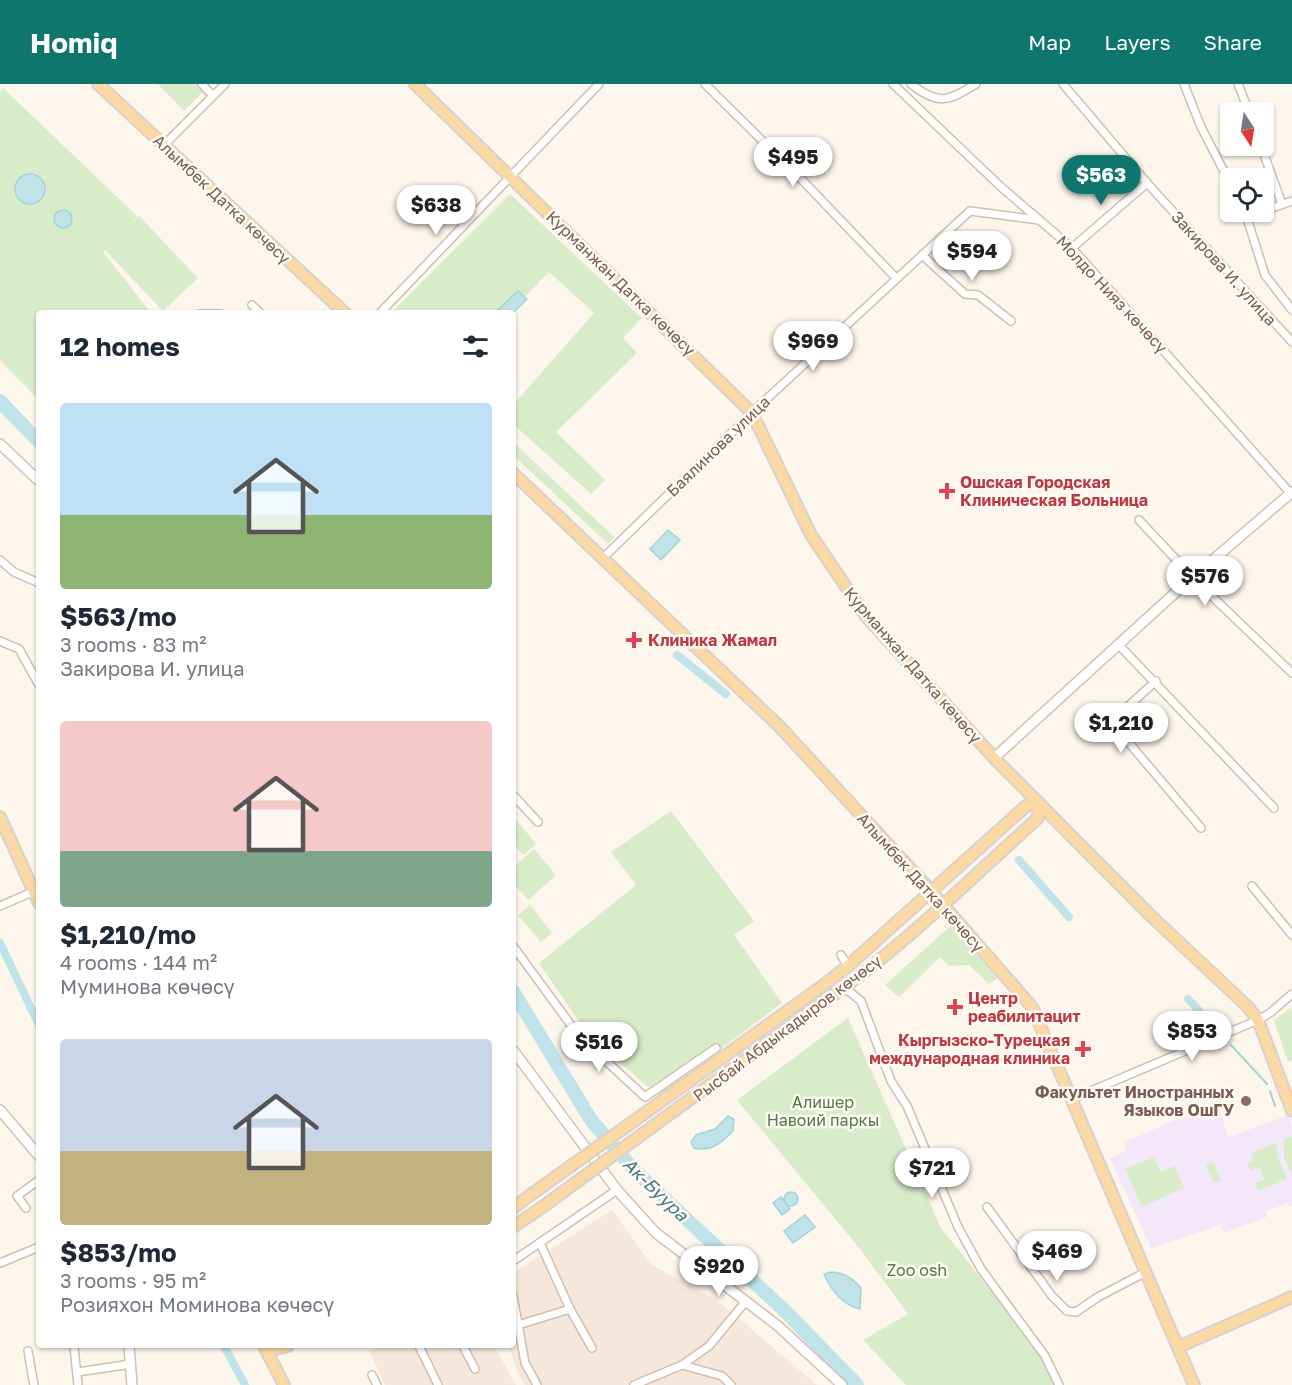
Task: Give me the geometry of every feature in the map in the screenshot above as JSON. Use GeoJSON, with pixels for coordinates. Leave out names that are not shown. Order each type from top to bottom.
{"type":"FeatureCollection","features":[{"type":"Feature","properties":{"kind":"main road","name":"Алымбек Датка көчөсү"},"geometry":{"type":"LineString","coordinates":[[98,84],[342,310]]}},
{"type":"Feature","properties":{"kind":"main road","name":"Курманжан Датка көчөсү"},"geometry":{"type":"LineString","coordinates":[[415,84],[752,413],[811,535],[851,597],[994,758],[1258,1020],[1292,1111]]}},
{"type":"Feature","properties":{"kind":"main road","name":"Алымбек Датка көчөсү"},"geometry":{"type":"LineString","coordinates":[[516,476],[780,727],[931,891],[1032,1007],[1095,1159],[1194,1385]]}},
{"type":"Feature","properties":{"kind":"main road"},"geometry":{"type":"LineString","coordinates":[[931,891],[1026,806],[1039,803]]}},
{"type":"Feature","properties":{"kind":"main road","name":"Рысбай Абдыкадыров көчөсү"},"geometry":{"type":"LineString","coordinates":[[516,1225],[844,988],[1038,818],[1039,803]]}},
{"type":"Feature","properties":{"kind":"main road"},"geometry":{"type":"LineString","coordinates":[[0,817],[36,891]]}},
{"type":"Feature","properties":{"kind":"main road","name":"Рысбай Абдыкадыров көчөсү"},"geometry":{"type":"LineString","coordinates":[[516,1206],[821,987],[848,966],[931,891]]}},
{"type":"Feature","properties":{"kind":"main road"},"geometry":{"type":"LineString","coordinates":[[1178,1347],[1292,1297]]}},
{"type":"Feature","properties":{"kind":"main road"},"geometry":{"type":"LineString","coordinates":[[268,1348],[284,1385]]}},
{"type":"Feature","properties":{"kind":"street"},"geometry":{"type":"LineString","coordinates":[[202,84],[213,96]]}},
{"type":"Feature","properties":{"kind":"street"},"geometry":{"type":"LineString","coordinates":[[164,146],[225,84]]}},
{"type":"Feature","properties":{"kind":"street"},"geometry":{"type":"LineString","coordinates":[[384,310],[599,84]]}},
{"type":"Feature","properties":{"kind":"street"},"geometry":{"type":"LineString","coordinates":[[705,84],[896,278]]}},
{"type":"Feature","properties":{"kind":"street","name":"Молдо Нияз көчөсү"},"geometry":{"type":"LineString","coordinates":[[893,84],[1072,248],[1291,493]]}},
{"type":"Feature","properties":{"kind":"street"},"geometry":{"type":"LineString","coordinates":[[911,84],[927,97],[949,100],[976,84]]}},
{"type":"Feature","properties":{"kind":"street","name":"Закирова И. улица"},"geometry":{"type":"LineString","coordinates":[[1063,84],[1147,183],[1292,342]]}},
{"type":"Feature","properties":{"kind":"street"},"geometry":{"type":"LineString","coordinates":[[1184,84],[1201,127],[1222,168]]}},
{"type":"Feature","properties":{"kind":"street"},"geometry":{"type":"LineString","coordinates":[[1238,84],[1245,102]]}},
{"type":"Feature","properties":{"kind":"street"},"geometry":{"type":"LineString","coordinates":[[1265,156],[1282,204]]}},
{"type":"Feature","properties":{"kind":"street"},"geometry":{"type":"LineString","coordinates":[[1072,248],[1147,183]]}},
{"type":"Feature","properties":{"kind":"street"},"geometry":{"type":"LineString","coordinates":[[1274,207],[1292,201]]}},
{"type":"Feature","properties":{"kind":"street","name":"Баялинова улица"},"geometry":{"type":"LineString","coordinates":[[602,559],[752,413],[970,211],[1039,220]]}},
{"type":"Feature","properties":{"kind":"street"},"geometry":{"type":"LineString","coordinates":[[1248,222],[1265,275],[1292,310]]}},
{"type":"Feature","properties":{"kind":"street"},"geometry":{"type":"LineString","coordinates":[[922,255],[965,294],[978,295],[1011,321]]}},
{"type":"Feature","properties":{"kind":"street"},"geometry":{"type":"LineString","coordinates":[[252,305],[257,310]]}},
{"type":"Feature","properties":{"kind":"street"},"geometry":{"type":"LineString","coordinates":[[0,444],[36,478]]}},
{"type":"Feature","properties":{"kind":"street"},"geometry":{"type":"LineString","coordinates":[[994,758],[1193,577],[1291,493]]}},
{"type":"Feature","properties":{"kind":"street"},"geometry":{"type":"LineString","coordinates":[[1139,520],[1193,577],[1292,674]]}},
{"type":"Feature","properties":{"kind":"street"},"geometry":{"type":"LineString","coordinates":[[0,560],[14,572],[36,582]]}},
{"type":"Feature","properties":{"kind":"street"},"geometry":{"type":"LineString","coordinates":[[0,641],[19,649],[36,680]]}},
{"type":"Feature","properties":{"kind":"street"},"geometry":{"type":"LineString","coordinates":[[1118,644],[1156,681],[1274,808]]}},
{"type":"Feature","properties":{"kind":"street"},"geometry":{"type":"LineString","coordinates":[[1156,681],[1116,717],[1113,724],[1201,828]]}},
{"type":"Feature","properties":{"kind":"street"},"geometry":{"type":"LineString","coordinates":[[516,798],[538,822]]}},
{"type":"Feature","properties":{"kind":"street"},"geometry":{"type":"LineString","coordinates":[[1252,885],[1292,934]]}},
{"type":"Feature","properties":{"kind":"street"},"geometry":{"type":"LineString","coordinates":[[0,906],[36,891]]}},
{"type":"Feature","properties":{"kind":"street"},"geometry":{"type":"LineString","coordinates":[[516,950],[579,1036],[645,1097],[716,1048]]}},
{"type":"Feature","properties":{"kind":"street"},"geometry":{"type":"LineString","coordinates":[[841,955],[848,966]]}},
{"type":"Feature","properties":{"kind":"street"},"geometry":{"type":"LineString","coordinates":[[844,988],[861,1001],[891,1081],[908,1106],[958,1227],[981,1269],[1045,1356],[1059,1385]]}},
{"type":"Feature","properties":{"kind":"street"},"geometry":{"type":"LineString","coordinates":[[1072,1099],[1258,1020],[1292,994]]}},
{"type":"Feature","properties":{"kind":"street"},"geometry":{"type":"LineString","coordinates":[[516,1054],[617,1190],[656,1233],[746,1301],[842,1385]]}},
{"type":"Feature","properties":{"kind":"street"},"geometry":{"type":"LineString","coordinates":[[0,1110],[36,1152]]}},
{"type":"Feature","properties":{"kind":"street"},"geometry":{"type":"LineString","coordinates":[[26,1208],[17,1196],[36,1182]]}},
{"type":"Feature","properties":{"kind":"street"},"geometry":{"type":"LineString","coordinates":[[516,1259],[617,1190]]}},
{"type":"Feature","properties":{"kind":"street"},"geometry":{"type":"LineString","coordinates":[[987,1207],[1052,1296],[1067,1311],[1076,1312],[1082,1305],[1146,1272]]}},
{"type":"Feature","properties":{"kind":"street"},"geometry":{"type":"LineString","coordinates":[[540,1244],[570,1310],[592,1348]]}},
{"type":"Feature","properties":{"kind":"street"},"geometry":{"type":"LineString","coordinates":[[0,1263],[36,1248]]}},
{"type":"Feature","properties":{"kind":"street"},"geometry":{"type":"LineString","coordinates":[[634,1385],[682,1365],[709,1346],[746,1301]]}},
{"type":"Feature","properties":{"kind":"street"},"geometry":{"type":"LineString","coordinates":[[518,1325],[570,1310]]}},
{"type":"Feature","properties":{"kind":"street"},"geometry":{"type":"LineString","coordinates":[[516,1313],[525,1364],[537,1385]]}},
{"type":"Feature","properties":{"kind":"street"},"geometry":{"type":"LineString","coordinates":[[74,1348],[78,1385]]}},
{"type":"Feature","properties":{"kind":"street"},"geometry":{"type":"LineString","coordinates":[[129,1348],[132,1385]]}},
{"type":"Feature","properties":{"kind":"street"},"geometry":{"type":"LineString","coordinates":[[420,1348],[438,1385]]}},
{"type":"Feature","properties":{"kind":"street"},"geometry":{"type":"LineString","coordinates":[[464,1348],[474,1369]]}},
{"type":"Feature","properties":{"kind":"street"},"geometry":{"type":"LineString","coordinates":[[28,1351],[34,1385]]}},
{"type":"Feature","properties":{"kind":"street"},"geometry":{"type":"LineString","coordinates":[[78,1372],[130,1364]]}},
{"type":"Feature","properties":{"kind":"street"},"geometry":{"type":"LineString","coordinates":[[682,1365],[722,1376],[731,1385]]}},
{"type":"Feature","properties":{"kind":"street"},"geometry":{"type":"LineString","coordinates":[[372,1375],[377,1385]]}},
{"type":"Feature","properties":{"kind":"shaded area"},"geometry":{"type":"Polygon","coordinates":[[[1216,1102],[1229,1137],[1288,1115],[1292,1125],[1292,1206],[1289,1207],[1287,1203],[1266,1212],[1267,1217],[1224,1233],[1220,1225],[1151,1248],[1110,1158],[1126,1151],[1125,1142],[1216,1102]]]}},
{"type":"Feature","properties":{"kind":"shaded area"},"geometry":{"type":"Polygon","coordinates":[[[612,1210],[652,1265],[717,1300],[817,1385],[525,1385],[517,1372],[510,1348],[516,1348],[516,1271],[612,1210]]]}},
{"type":"Feature","properties":{"kind":"shaded area"},"geometry":{"type":"Polygon","coordinates":[[[375,1348],[495,1348],[516,1385],[385,1385],[369,1351],[375,1348]]]}},
{"type":"Feature","properties":{"kind":"green space"},"geometry":{"type":"Polygon","coordinates":[[[158,84],[201,84],[206,89],[184,111],[158,84]]]}},
{"type":"Feature","properties":{"kind":"green space"},"geometry":{"type":"Polygon","coordinates":[[[3,88],[137,216],[130,224],[139,216],[198,278],[162,310],[105,250],[103,252],[149,310],[36,310],[36,397],[0,360],[0,92],[3,88]]]}},
{"type":"Feature","properties":{"kind":"green space"},"geometry":{"type":"Polygon","coordinates":[[[510,194],[642,318],[623,338],[637,353],[556,432],[605,480],[591,494],[516,427],[516,402],[594,313],[549,272],[512,310],[394,310],[510,194]]]}},
{"type":"Feature","properties":{"kind":"green space"},"geometry":{"type":"Polygon","coordinates":[[[516,445],[614,537],[608,544],[516,458],[516,445]]]}},
{"type":"Feature","properties":{"kind":"green space"},"geometry":{"type":"Polygon","coordinates":[[[671,811],[754,921],[734,935],[782,1003],[658,1096],[588,1035],[539,963],[636,885],[611,852],[671,811]]]}},
{"type":"Feature","properties":{"kind":"green space"},"geometry":{"type":"Polygon","coordinates":[[[516,820],[536,844],[523,855],[516,847],[516,820]]]}},
{"type":"Feature","properties":{"kind":"green space"},"geometry":{"type":"Polygon","coordinates":[[[534,849],[556,875],[528,900],[516,886],[516,865],[534,849]]]}},
{"type":"Feature","properties":{"kind":"green space"},"geometry":{"type":"Polygon","coordinates":[[[530,905],[552,933],[541,942],[518,915],[530,905]]]}},
{"type":"Feature","properties":{"kind":"green space"},"geometry":{"type":"Polygon","coordinates":[[[954,923],[999,977],[989,984],[969,965],[949,966],[940,957],[899,997],[885,985],[954,923]]]}},
{"type":"Feature","properties":{"kind":"green space"},"geometry":{"type":"Polygon","coordinates":[[[1292,1007],[1292,1060],[1288,1062],[1274,1020],[1292,1007]]]}},
{"type":"Feature","properties":{"kind":"green space","name":"Алишер Навоий паркы"},"geometry":{"type":"Polygon","coordinates":[[[848,1018],[941,1228],[1042,1355],[1059,1385],[906,1385],[863,1340],[908,1314],[860,1249],[737,1100],[848,1018]]]}},
{"type":"Feature","properties":{"kind":"green space"},"geometry":{"type":"Polygon","coordinates":[[[1292,1137],[1292,1175],[1284,1158],[1284,1139],[1292,1137]]]}},
{"type":"Feature","properties":{"kind":"green space"},"geometry":{"type":"Polygon","coordinates":[[[1276,1143],[1278,1158],[1287,1179],[1258,1191],[1255,1184],[1264,1179],[1259,1167],[1250,1171],[1247,1164],[1254,1161],[1251,1153],[1276,1143]]]}},
{"type":"Feature","properties":{"kind":"green space"},"geometry":{"type":"Polygon","coordinates":[[[1154,1157],[1160,1172],[1175,1166],[1184,1188],[1142,1207],[1125,1169],[1154,1157]]]}},
{"type":"Feature","properties":{"kind":"green space"},"geometry":{"type":"Polygon","coordinates":[[[1213,1162],[1221,1180],[1213,1183],[1206,1165],[1213,1162]]]}},
{"type":"Feature","properties":{"kind":"water"},"geometry":{"type":"Polygon","coordinates":[[[30,174],[41,178],[45,189],[41,200],[30,204],[19,200],[15,189],[19,178],[30,174]]]}},
{"type":"Feature","properties":{"kind":"water"},"geometry":{"type":"Polygon","coordinates":[[[59,210],[67,210],[72,215],[70,226],[59,228],[54,223],[54,215],[59,210]]]}},
{"type":"Feature","properties":{"kind":"water"},"geometry":{"type":"Polygon","coordinates":[[[518,291],[527,299],[516,310],[498,310],[518,291]]]}},
{"type":"Feature","properties":{"kind":"water"},"geometry":{"type":"Polygon","coordinates":[[[668,530],[680,540],[661,560],[650,549],[668,530]]]}},
{"type":"Feature","properties":{"kind":"water"},"geometry":{"type":"Polygon","coordinates":[[[728,1116],[734,1119],[733,1131],[729,1135],[711,1148],[694,1148],[691,1142],[696,1135],[715,1129],[728,1116]]]}},
{"type":"Feature","properties":{"kind":"water"},"geometry":{"type":"Polygon","coordinates":[[[788,1192],[794,1192],[798,1199],[794,1206],[788,1206],[784,1202],[784,1196],[788,1192]]]}},
{"type":"Feature","properties":{"kind":"water"},"geometry":{"type":"Polygon","coordinates":[[[781,1197],[790,1209],[782,1215],[773,1203],[781,1197]]]}},
{"type":"Feature","properties":{"kind":"water"},"geometry":{"type":"Polygon","coordinates":[[[805,1215],[815,1227],[793,1243],[784,1231],[805,1215]]]}},
{"type":"Feature","properties":{"kind":"water"},"geometry":{"type":"Polygon","coordinates":[[[831,1272],[848,1277],[861,1288],[860,1309],[848,1304],[830,1286],[824,1274],[831,1272]]]}},
{"type":"Feature","properties":{"kind":"waterway","name":"Ак-Буура"},"geometry":{"type":"LineString","coordinates":[[0,401],[36,439]]}},
{"type":"Feature","properties":{"kind":"waterway"},"geometry":{"type":"LineString","coordinates":[[677,655],[726,694]]}},
{"type":"Feature","properties":{"kind":"waterway"},"geometry":{"type":"LineString","coordinates":[[1019,860],[1069,917]]}},
{"type":"Feature","properties":{"kind":"waterway"},"geometry":{"type":"LineString","coordinates":[[0,943],[36,1019]]}},
{"type":"Feature","properties":{"kind":"waterway","name":"Ак-Буура"},"geometry":{"type":"LineString","coordinates":[[516,996],[591,1120],[635,1171],[784,1310],[857,1385]]}},
{"type":"Feature","properties":{"kind":"waterway"},"geometry":{"type":"LineString","coordinates":[[1188,999],[1220,1033]]}},
{"type":"Feature","properties":{"kind":"waterway"},"geometry":{"type":"LineString","coordinates":[[1231,1045],[1267,1084]]}},
{"type":"Feature","properties":{"kind":"waterway"},"geometry":{"type":"LineString","coordinates":[[1270,1091],[1275,1106]]}},
{"type":"Feature","properties":{"kind":"waterway"},"geometry":{"type":"LineString","coordinates":[[225,1348],[245,1385]]}},
{"type":"Feature","properties":{"kind":"place","name":"Ошская Городская Клиническая Больница"},"geometry":{"type":"Point","coordinates":[947,491]}},
{"type":"Feature","properties":{"kind":"place","name":"Клиника Жамал"},"geometry":{"type":"Point","coordinates":[634,640]}},
{"type":"Feature","properties":{"kind":"place","name":"Центр реабилитацит"},"geometry":{"type":"Point","coordinates":[955,1007]}},
{"type":"Feature","properties":{"kind":"place","name":"Кыргызско-Турецкая международная клиника"},"geometry":{"type":"Point","coordinates":[1083,1049]}},
{"type":"Feature","properties":{"kind":"place","name":"Факультет Иностранных Языков ОшГУ"},"geometry":{"type":"Point","coordinates":[1246,1101]}},
{"type":"Feature","properties":{"kind":"park label","name":"Zoo osh"},"geometry":{"type":"Point","coordinates":[917,1270]}}]}
